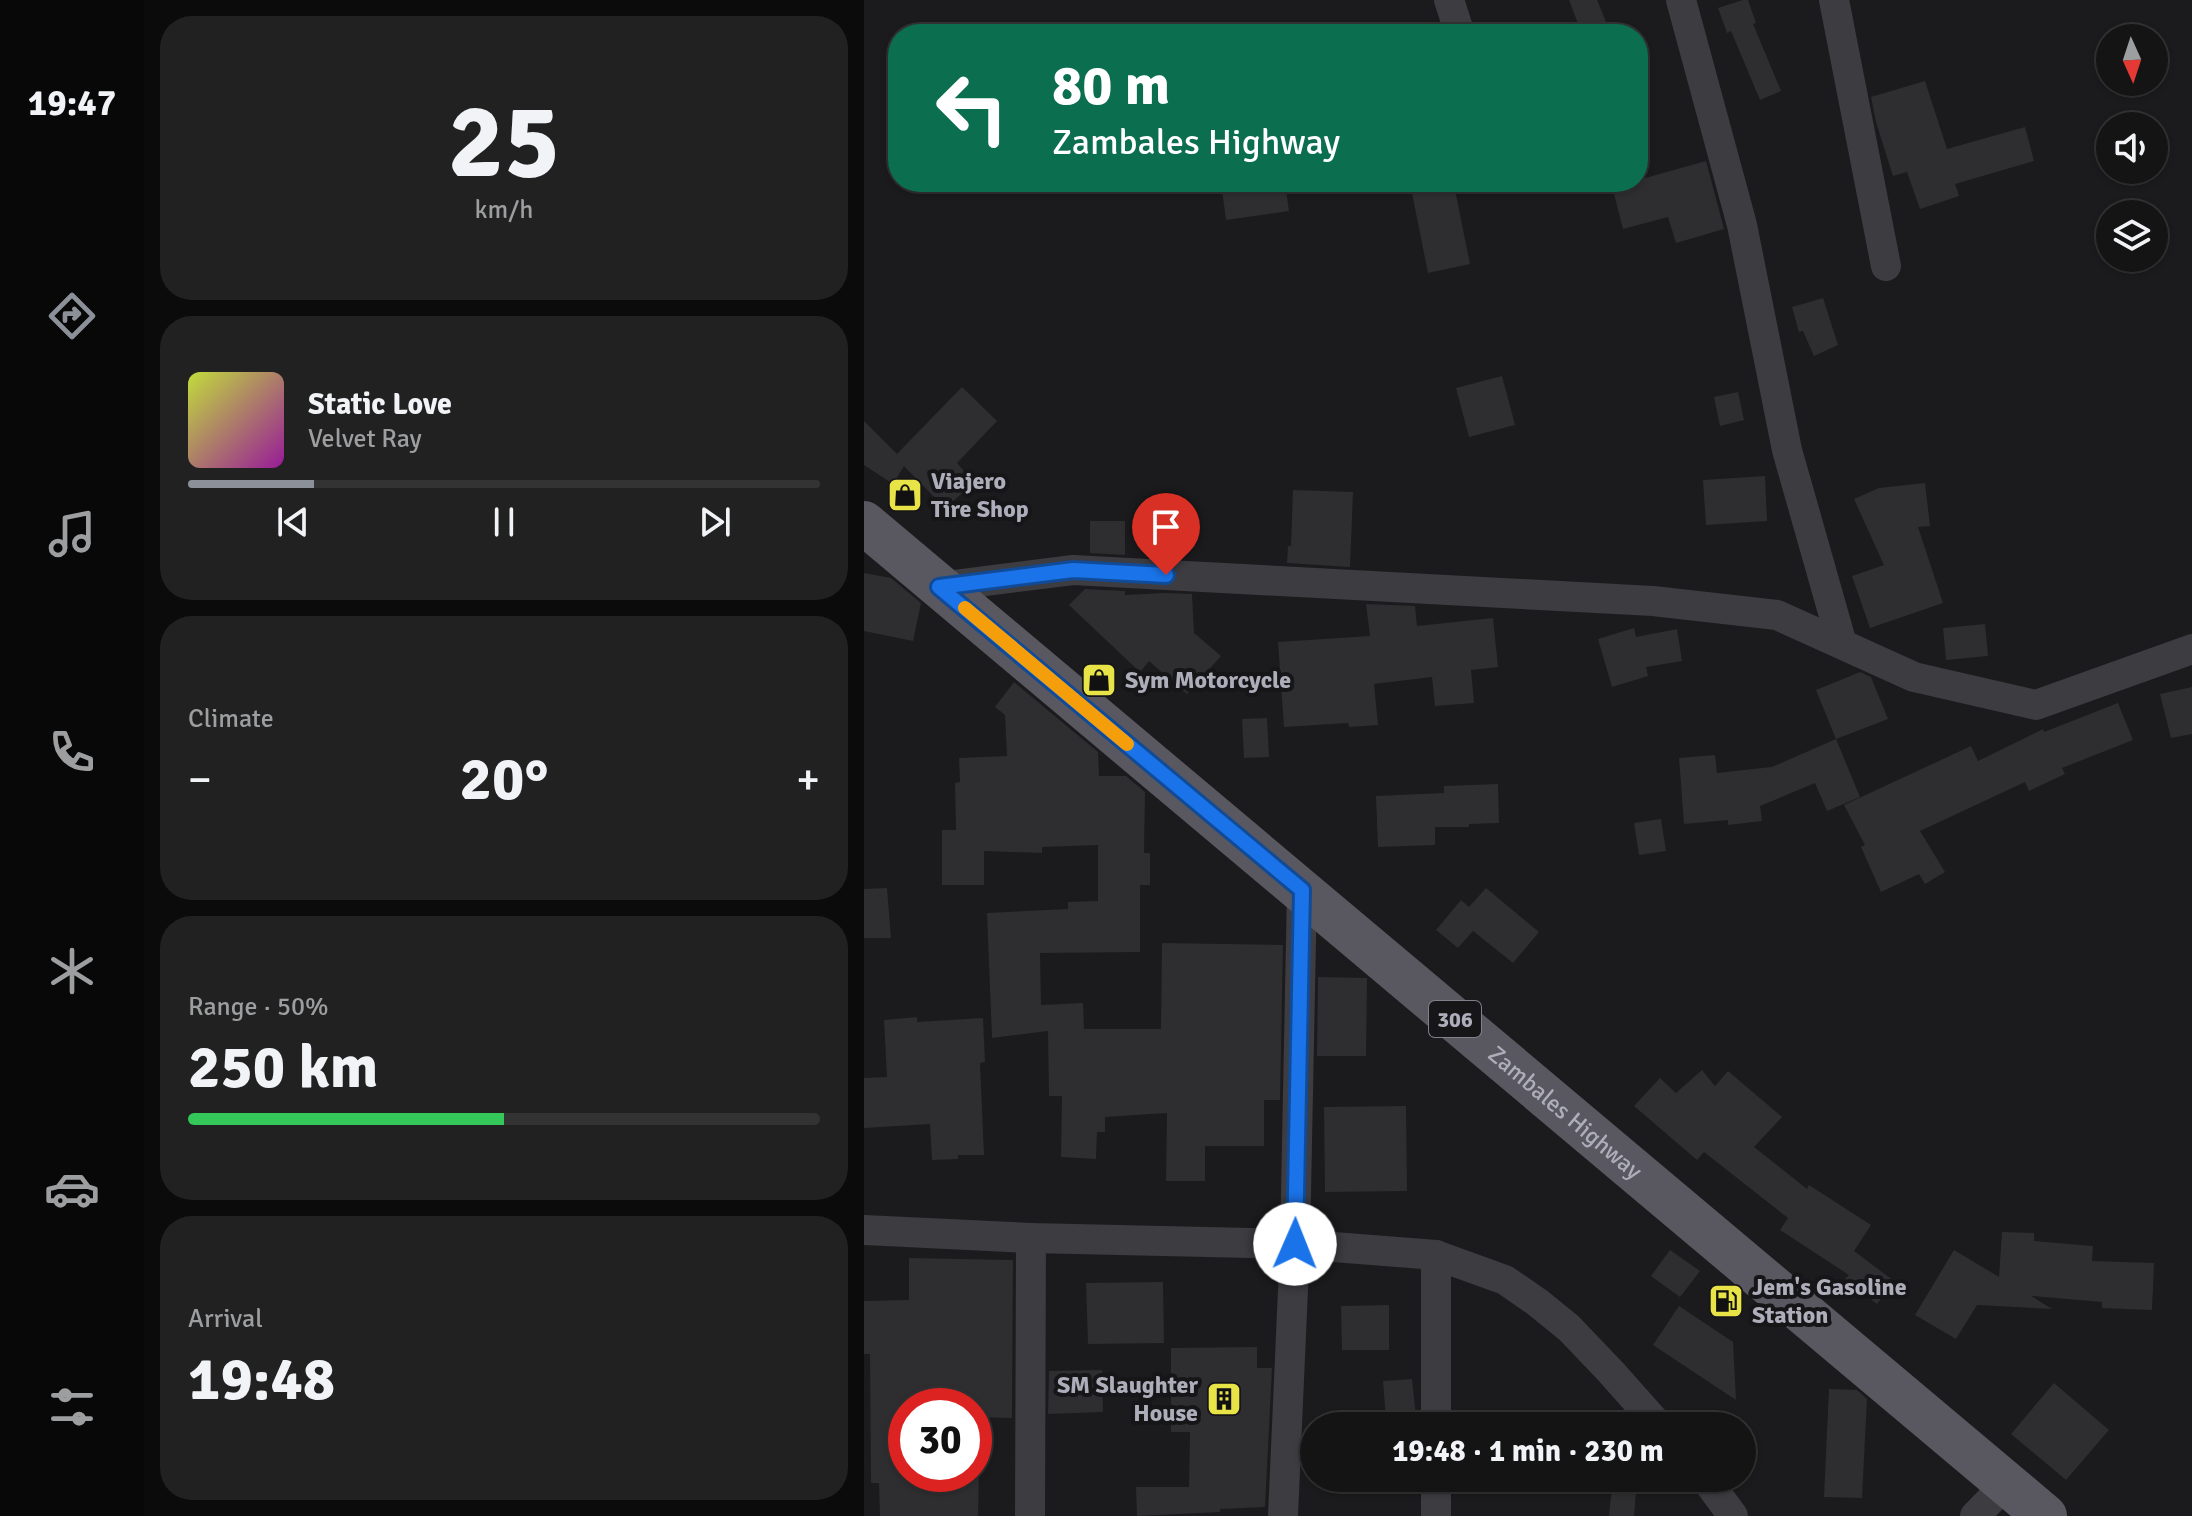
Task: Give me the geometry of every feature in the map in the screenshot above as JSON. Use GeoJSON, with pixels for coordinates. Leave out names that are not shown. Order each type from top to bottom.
{"type":"FeatureCollection","features":[{"type":"Feature","properties":{"kind":"main road","name":"Zambales Highway"},"geometry":{"type":"LineString","coordinates":[[864,523],[2045,1516]]}},
{"type":"Feature","properties":{"kind":"street"},"geometry":{"type":"LineString","coordinates":[[1449,0],[1457,24]]}},
{"type":"Feature","properties":{"kind":"street"},"geometry":{"type":"LineString","coordinates":[[1681,0],[1742,225],[1787,450],[1842,644]]}},
{"type":"Feature","properties":{"kind":"street"},"geometry":{"type":"LineString","coordinates":[[1834,0],[1886,266]]}},
{"type":"Feature","properties":{"kind":"street"},"geometry":{"type":"LineString","coordinates":[[939,587],[1073,570],[1653,601],[1777,615],[1914,677],[2036,705],[2192,649]]}},
{"type":"Feature","properties":{"kind":"street"},"geometry":{"type":"LineString","coordinates":[[1283,1516],[1295,1244],[1302,890]]}},
{"type":"Feature","properties":{"kind":"street"},"geometry":{"type":"LineString","coordinates":[[864,1230],[1031,1238],[1295,1244],[1436,1255],[1505,1280],[1537,1302],[1569,1328],[1647,1412]]}},
{"type":"Feature","properties":{"kind":"street"},"geometry":{"type":"LineString","coordinates":[[1030,1516],[1031,1238]]}},
{"type":"Feature","properties":{"kind":"street"},"geometry":{"type":"LineString","coordinates":[[1436,1255],[1436,1412]]}},
{"type":"Feature","properties":{"kind":"street"},"geometry":{"type":"LineString","coordinates":[[1975,1516],[2007,1483]]}},
{"type":"Feature","properties":{"kind":"street"},"geometry":{"type":"LineString","coordinates":[[1436,1492],[1436,1516]]}},
{"type":"Feature","properties":{"kind":"street"},"geometry":{"type":"LineString","coordinates":[[1715,1492],[1733,1516]]}},
{"type":"Feature","properties":{"kind":"building"},"geometry":{"type":"Polygon","coordinates":[[[1569,0],[1597,0],[1607,24],[1578,24],[1569,0]]]}},
{"type":"Feature","properties":{"kind":"building"},"geometry":{"type":"Polygon","coordinates":[[[1748,0],[1756,23],[1753,24],[1781,91],[1760,100],[1718,8],[1748,0]]]}},
{"type":"Feature","properties":{"kind":"building"},"geometry":{"type":"Polygon","coordinates":[[[1925,81],[1947,149],[2025,127],[2034,161],[1955,184],[1959,196],[1920,209],[1907,172],[1893,176],[1871,97],[1925,81]]]}},
{"type":"Feature","properties":{"kind":"building"},"geometry":{"type":"Polygon","coordinates":[[[1706,161],[1724,229],[1676,243],[1668,217],[1623,229],[1614,192],[1648,192],[1648,177],[1706,161]]]}},
{"type":"Feature","properties":{"kind":"building"},"geometry":{"type":"Polygon","coordinates":[[[1222,192],[1286,192],[1289,211],[1226,220],[1222,192]]]}},
{"type":"Feature","properties":{"kind":"building"},"geometry":{"type":"Polygon","coordinates":[[[1455,192],[1470,264],[1428,273],[1412,193],[1455,192]]]}},
{"type":"Feature","properties":{"kind":"building"},"geometry":{"type":"Polygon","coordinates":[[[1823,298],[1838,345],[1814,356],[1803,331],[1799,332],[1792,307],[1823,298]]]}},
{"type":"Feature","properties":{"kind":"building"},"geometry":{"type":"Polygon","coordinates":[[[1502,376],[1515,425],[1469,437],[1456,388],[1502,376]]]}},
{"type":"Feature","properties":{"kind":"building"},"geometry":{"type":"Polygon","coordinates":[[[962,387],[997,421],[957,463],[974,483],[945,508],[904,466],[893,484],[864,465],[864,421],[897,454],[962,387]]]}},
{"type":"Feature","properties":{"kind":"building"},"geometry":{"type":"Polygon","coordinates":[[[1738,392],[1744,420],[1720,426],[1714,397],[1738,392]]]}},
{"type":"Feature","properties":{"kind":"building"},"geometry":{"type":"Polygon","coordinates":[[[1765,476],[1767,521],[1706,525],[1703,480],[1765,476]]]}},
{"type":"Feature","properties":{"kind":"building"},"geometry":{"type":"Polygon","coordinates":[[[1925,483],[1930,526],[1918,527],[1943,603],[1870,628],[1852,576],[1884,565],[1854,499],[1879,488],[1925,483]]]}},
{"type":"Feature","properties":{"kind":"building"},"geometry":{"type":"Polygon","coordinates":[[[1293,490],[1353,492],[1350,567],[1287,563],[1288,546],[1291,546],[1293,490]]]}},
{"type":"Feature","properties":{"kind":"building"},"geometry":{"type":"Polygon","coordinates":[[[1090,521],[1125,521],[1125,555],[1090,553],[1090,521]]]}},
{"type":"Feature","properties":{"kind":"building"},"geometry":{"type":"Polygon","coordinates":[[[864,573],[891,578],[921,603],[913,641],[864,631],[864,573]]]}},
{"type":"Feature","properties":{"kind":"building"},"geometry":{"type":"Polygon","coordinates":[[[1085,589],[1125,591],[1125,595],[1192,594],[1194,633],[1221,656],[1187,694],[1149,661],[1140,672],[1069,605],[1085,589]]]}},
{"type":"Feature","properties":{"kind":"building"},"geometry":{"type":"Polygon","coordinates":[[[1366,604],[1415,606],[1417,626],[1493,618],[1498,667],[1471,670],[1474,703],[1435,706],[1432,677],[1374,684],[1378,725],[1349,727],[1348,723],[1284,727],[1278,642],[1370,636],[1366,604]]]}},
{"type":"Feature","properties":{"kind":"building"},"geometry":{"type":"Polygon","coordinates":[[[1985,624],[1988,656],[1946,660],[1943,628],[1985,624]]]}},
{"type":"Feature","properties":{"kind":"building"},"geometry":{"type":"Polygon","coordinates":[[[1634,628],[1636,637],[1677,629],[1682,661],[1646,667],[1648,676],[1612,687],[1598,639],[1634,628]]]}},
{"type":"Feature","properties":{"kind":"building"},"geometry":{"type":"Polygon","coordinates":[[[1860,672],[1871,677],[1888,719],[1836,739],[1816,690],[1860,672]]]}},
{"type":"Feature","properties":{"kind":"building"},"geometry":{"type":"Polygon","coordinates":[[[1014,682],[1098,752],[1099,776],[1126,776],[1145,792],[1144,853],[1150,853],[1150,885],[1140,885],[1140,952],[1040,953],[1041,1005],[1083,1003],[1084,1029],[1161,1029],[1162,943],[1283,945],[1280,1100],[1264,1100],[1264,1146],[1205,1146],[1205,1181],[1166,1181],[1167,1113],[1105,1117],[1105,1132],[1097,1132],[1096,1159],[1061,1157],[1062,1096],[1049,1096],[1048,1031],[992,1038],[987,913],[1068,909],[1068,902],[1098,901],[1098,845],[1042,847],[1042,853],[984,851],[984,885],[942,885],[942,830],[956,830],[955,783],[960,782],[959,758],[1007,756],[1005,715],[995,707],[1014,682]]]}},
{"type":"Feature","properties":{"kind":"building"},"geometry":{"type":"Polygon","coordinates":[[[2192,687],[2192,734],[2171,738],[2160,694],[2192,687]]]}},
{"type":"Feature","properties":{"kind":"building"},"geometry":{"type":"Polygon","coordinates":[[[2118,703],[2133,740],[2062,768],[2065,774],[2029,791],[2025,782],[1920,831],[1945,872],[1925,884],[1919,874],[1881,892],[1861,847],[1865,845],[1844,805],[1971,746],[1978,761],[2043,729],[2044,732],[2118,703]]]}},
{"type":"Feature","properties":{"kind":"building"},"geometry":{"type":"Polygon","coordinates":[[[1267,718],[1269,757],[1244,758],[1242,719],[1267,718]]]}},
{"type":"Feature","properties":{"kind":"building"},"geometry":{"type":"Polygon","coordinates":[[[1836,739],[1860,797],[1827,811],[1815,783],[1760,806],[1762,821],[1728,825],[1728,820],[1684,824],[1679,758],[1715,755],[1717,773],[1772,767],[1836,739]]]}},
{"type":"Feature","properties":{"kind":"building"},"geometry":{"type":"Polygon","coordinates":[[[1498,784],[1499,823],[1435,827],[1435,845],[1378,847],[1376,796],[1444,793],[1444,786],[1498,784]]]}},
{"type":"Feature","properties":{"kind":"building"},"geometry":{"type":"Polygon","coordinates":[[[1661,819],[1666,851],[1639,855],[1634,823],[1661,819]]]}},
{"type":"Feature","properties":{"kind":"building"},"geometry":{"type":"Polygon","coordinates":[[[887,888],[891,938],[864,938],[864,889],[887,888]]]}},
{"type":"Feature","properties":{"kind":"building"},"geometry":{"type":"Polygon","coordinates":[[[1486,888],[1539,932],[1513,963],[1473,931],[1458,948],[1436,930],[1461,900],[1469,907],[1486,888]]]}},
{"type":"Feature","properties":{"kind":"building"},"geometry":{"type":"Polygon","coordinates":[[[1318,977],[1367,978],[1366,1056],[1317,1056],[1318,977]]]}},
{"type":"Feature","properties":{"kind":"building"},"geometry":{"type":"Polygon","coordinates":[[[917,1017],[917,1022],[983,1018],[985,1062],[980,1063],[984,1155],[958,1155],[958,1159],[932,1160],[930,1124],[864,1128],[864,1078],[887,1077],[884,1020],[917,1017]]]}},
{"type":"Feature","properties":{"kind":"building"},"geometry":{"type":"Polygon","coordinates":[[[1702,1070],[1715,1086],[1728,1071],[1782,1117],[1754,1147],[1807,1189],[1809,1185],[1871,1225],[1854,1251],[1894,1281],[1877,1304],[1845,1279],[1849,1275],[1780,1230],[1788,1218],[1704,1152],[1697,1160],[1634,1106],[1660,1078],[1676,1093],[1702,1070]]]}},
{"type":"Feature","properties":{"kind":"building"},"geometry":{"type":"Polygon","coordinates":[[[1406,1106],[1407,1191],[1325,1192],[1324,1107],[1406,1106]]]}},
{"type":"Feature","properties":{"kind":"building"},"geometry":{"type":"Polygon","coordinates":[[[2002,1232],[2034,1233],[2034,1241],[2093,1246],[2092,1261],[2154,1263],[2152,1310],[2102,1308],[2102,1302],[2031,1296],[2052,1309],[1977,1305],[1956,1339],[1915,1315],[1954,1250],[1999,1277],[2002,1232]]]}},
{"type":"Feature","properties":{"kind":"building"},"geometry":{"type":"Polygon","coordinates":[[[1670,1250],[1700,1271],[1680,1297],[1651,1276],[1670,1250]]]}},
{"type":"Feature","properties":{"kind":"building"},"geometry":{"type":"Polygon","coordinates":[[[909,1258],[1013,1260],[1012,1418],[992,1417],[992,1388],[888,1388],[888,1492],[979,1492],[978,1516],[880,1516],[879,1483],[871,1483],[870,1354],[864,1354],[864,1301],[909,1300],[909,1258]]]}},
{"type":"Feature","properties":{"kind":"building"},"geometry":{"type":"Polygon","coordinates":[[[1163,1282],[1164,1343],[1088,1344],[1086,1283],[1163,1282]]]}},
{"type":"Feature","properties":{"kind":"building"},"geometry":{"type":"Polygon","coordinates":[[[1389,1305],[1389,1350],[1342,1350],[1341,1306],[1389,1305]]]}},
{"type":"Feature","properties":{"kind":"building"},"geometry":{"type":"Polygon","coordinates":[[[1679,1306],[1733,1342],[1736,1400],[1653,1345],[1679,1306]]]}},
{"type":"Feature","properties":{"kind":"building"},"geometry":{"type":"Polygon","coordinates":[[[1257,1347],[1257,1368],[1272,1368],[1265,1507],[1137,1516],[1136,1487],[1189,1487],[1190,1432],[1171,1432],[1171,1348],[1257,1347]]]}},
{"type":"Feature","properties":{"kind":"building"},"geometry":{"type":"Polygon","coordinates":[[[1102,1370],[1103,1412],[1048,1414],[1049,1371],[1102,1370]]]}},
{"type":"Feature","properties":{"kind":"building"},"geometry":{"type":"Polygon","coordinates":[[[1412,1379],[1415,1412],[1385,1412],[1383,1381],[1412,1379]]]}},
{"type":"Feature","properties":{"kind":"building"},"geometry":{"type":"Polygon","coordinates":[[[2054,1383],[2109,1430],[2066,1480],[2011,1434],[2054,1383]]]}},
{"type":"Feature","properties":{"kind":"building"},"geometry":{"type":"Polygon","coordinates":[[[1829,1389],[1857,1390],[1867,1399],[1862,1498],[1824,1497],[1829,1389]]]}},
{"type":"Feature","properties":{"kind":"building"},"geometry":{"type":"Polygon","coordinates":[[[1612,1492],[1636,1492],[1634,1516],[1609,1516],[1612,1492]]]}},
{"type":"Feature","properties":{"kind":"slow traffic"},"geometry":{"type":"LineString","coordinates":[[965,608],[1127,744]]}},
{"type":"Feature","properties":{"kind":"place","name":"Viajero Tire Shop"},"geometry":{"type":"Point","coordinates":[905,495]}},
{"type":"Feature","properties":{"kind":"place","name":"Sym Motorcycle"},"geometry":{"type":"Point","coordinates":[1099,680]}},
{"type":"Feature","properties":{"kind":"place","name":"Jem's Gasoline Station"},"geometry":{"type":"Point","coordinates":[1726,1301]}},
{"type":"Feature","properties":{"kind":"place","name":"SM Slaughter House"},"geometry":{"type":"Point","coordinates":[1224,1399]}},
{"type":"Feature","properties":{"kind":"route"},"geometry":{"type":"LineString","coordinates":[[1166,575],[1073,570],[939,587],[1302,890],[1295,1244]]}}]}
